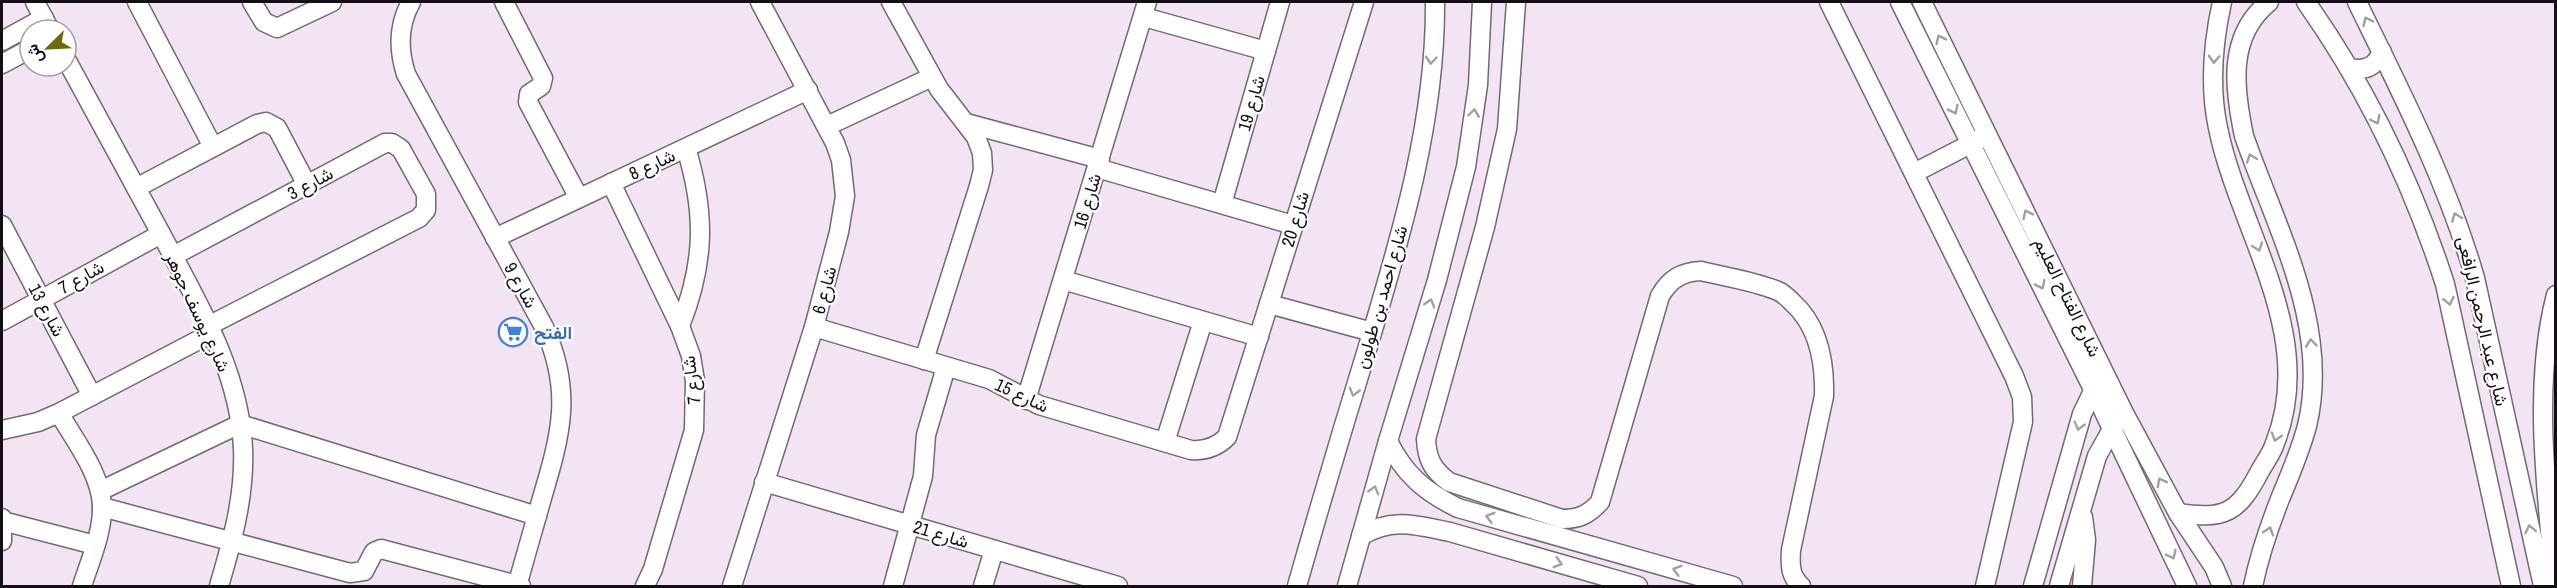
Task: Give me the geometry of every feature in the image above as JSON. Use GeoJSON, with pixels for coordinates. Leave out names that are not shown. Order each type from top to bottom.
{"type":"FeatureCollection","features":[{"type":"Feature","properties":{"kind":"street"},"geometry":{"type":"LineString","coordinates":[[137,2],[213,147]]}},
{"type":"Feature","properties":{"kind":"street"},"geometry":{"type":"LineString","coordinates":[[252,2],[264,22],[277,28],[332,2]]}},
{"type":"Feature","properties":{"kind":"street","name":"شارع 9"},"geometry":{"type":"LineString","coordinates":[[411,2],[402,22],[400,35],[402,61],[406,74],[544,327],[552,345],[562,384],[562,414],[558,444],[518,586]]}},
{"type":"Feature","properties":{"kind":"street"},"geometry":{"type":"LineString","coordinates":[[504,2],[543,78],[541,86],[529,94],[528,102],[579,198]]}},
{"type":"Feature","properties":{"kind":"street","name":"شارع 6"},"geometry":{"type":"LineString","coordinates":[[732,586],[814,327],[842,223],[845,196],[841,160],[827,126],[760,2]]}},
{"type":"Feature","properties":{"kind":"street"},"geometry":{"type":"LineString","coordinates":[[891,2],[932,77],[976,137],[982,153],[983,170],[924,360]]}},
{"type":"Feature","properties":{"kind":"street","name":"شارع 19"},"geometry":{"type":"LineString","coordinates":[[1221,204],[1280,2]]}},
{"type":"Feature","properties":{"kind":"street","name":"شارع 20"},"geometry":{"type":"LineString","coordinates":[[1227,437],[1364,2]]}},
{"type":"Feature","properties":{"kind":"street","name":"شارع احمد بن طولون"},"geometry":{"type":"LineString","coordinates":[[1297,586],[1372,332],[1413,183],[1428,98],[1435,2]]}},
{"type":"Feature","properties":{"kind":"street"},"geometry":{"type":"LineString","coordinates":[[1347,586],[1437,280],[1466,167],[1478,85],[1482,2]]}},
{"type":"Feature","properties":{"kind":"street"},"geometry":{"type":"LineString","coordinates":[[1516,2],[1507,129],[1485,227],[1426,439],[1427,456],[1436,472],[1449,482],[1562,519],[1577,519],[1590,513],[1600,502],[1660,296],[1669,282],[1688,272],[1701,271],[1780,291],[1798,307],[1811,326],[1821,348],[1825,372],[1824,396],[1791,550],[1790,564],[1793,579],[1802,586]]}},
{"type":"Feature","properties":{"kind":"street"},"geometry":{"type":"LineString","coordinates":[[1829,2],[2014,376],[2022,397],[2023,422],[1985,586]]}},
{"type":"Feature","properties":{"kind":"street","name":"شارع الفتاح العليم"},"geometry":{"type":"LineString","coordinates":[[1900,2],[2093,389],[2187,586]]}},
{"type":"Feature","properties":{"kind":"street","name":"شارع الفتاح العليم"},"geometry":{"type":"LineString","coordinates":[[1922,2],[2124,412],[2178,513],[2214,567],[2222,586]]}},
{"type":"Feature","properties":{"kind":"street"},"geometry":{"type":"LineString","coordinates":[[2178,513],[2206,517],[2234,509],[2247,496],[2276,443],[2284,409],[2287,375],[2285,340],[2279,306],[2229,170],[2218,127],[2213,82],[2214,37],[2222,2]]}},
{"type":"Feature","properties":{"kind":"street"},"geometry":{"type":"LineString","coordinates":[[2253,586],[2280,500],[2296,463],[2307,424],[2312,383],[2311,343],[2304,303],[2244,136],[2238,107],[2237,78],[2240,45],[2245,28],[2255,13],[2269,2]]}},
{"type":"Feature","properties":{"kind":"street","name":"شارع عبد الرحمن الرافعى"},"geometry":{"type":"LineString","coordinates":[[2306,2],[2349,68],[2414,199],[2445,284],[2511,586]]}},
{"type":"Feature","properties":{"kind":"street","name":"شارع عبد الرحمن الرافعى"},"geometry":{"type":"LineString","coordinates":[[2357,2],[2444,184],[2461,230],[2475,278],[2543,586]]}},
{"type":"Feature","properties":{"kind":"street"},"geometry":{"type":"LineString","coordinates":[[1145,9],[1266,51]]}},
{"type":"Feature","properties":{"kind":"street","name":"شارع 16"},"geometry":{"type":"LineString","coordinates":[[1026,400],[1145,9]]}},
{"type":"Feature","properties":{"kind":"street"},"geometry":{"type":"LineString","coordinates":[[2,41],[45,12]]}},
{"type":"Feature","properties":{"kind":"street"},"geometry":{"type":"LineString","coordinates":[[2349,68],[2360,70],[2370,68],[2378,61],[2382,52]]}},
{"type":"Feature","properties":{"kind":"street"},"geometry":{"type":"LineString","coordinates":[[2,64],[18,55]]}},
{"type":"Feature","properties":{"kind":"street"},"geometry":{"type":"LineString","coordinates":[[827,126],[932,77]]}},
{"type":"Feature","properties":{"kind":"street","name":"شارع يوسف جوهر"},"geometry":{"type":"LineString","coordinates":[[76,78],[210,329],[233,391],[243,448],[242,482],[232,540],[219,586]]}},
{"type":"Feature","properties":{"kind":"street","name":"شارع 8"},"geometry":{"type":"LineString","coordinates":[[495,237],[808,90]]}},
{"type":"Feature","properties":{"kind":"street"},"geometry":{"type":"LineString","coordinates":[[136,188],[258,124],[270,123],[276,128],[307,185]]}},
{"type":"Feature","properties":{"kind":"street"},"geometry":{"type":"LineString","coordinates":[[966,123],[1293,225]]}},
{"type":"Feature","properties":{"kind":"street"},"geometry":{"type":"LineString","coordinates":[[1914,173],[1988,135]]}},
{"type":"Feature","properties":{"kind":"street","name":"شارع 3"},"geometry":{"type":"LineString","coordinates":[[172,256],[385,143],[392,143],[401,149],[426,194],[428,205],[419,218],[210,329]]}},
{"type":"Feature","properties":{"kind":"street"},"geometry":{"type":"LineString","coordinates":[[680,326],[693,288],[701,238],[699,197],[686,148]]}},
{"type":"Feature","properties":{"kind":"street","name":"شارع 7"},"geometry":{"type":"LineString","coordinates":[[611,183],[680,326],[691,356],[695,381],[694,430],[653,570],[645,586]]}},
{"type":"Feature","properties":{"kind":"street","name":"شارع 13"},"geometry":{"type":"LineString","coordinates":[[2,225],[92,396]]}},
{"type":"Feature","properties":{"kind":"street","name":"شارع 7"},"geometry":{"type":"LineString","coordinates":[[2,321],[161,234]]}},
{"type":"Feature","properties":{"kind":"street"},"geometry":{"type":"LineString","coordinates":[[1063,280],[1258,337]]}},
{"type":"Feature","properties":{"kind":"street"},"geometry":{"type":"LineString","coordinates":[[2555,586],[2552,507],[2544,406],[2549,322],[2556,295]]}},
{"type":"Feature","properties":{"kind":"street"},"geometry":{"type":"LineString","coordinates":[[1269,304],[1372,332]]}},
{"type":"Feature","properties":{"kind":"street"},"geometry":{"type":"LineString","coordinates":[[1165,442],[1203,321]]}},
{"type":"Feature","properties":{"kind":"street","name":"شارع 15"},"geometry":{"type":"LineString","coordinates":[[814,327],[999,382],[1026,400],[1165,442],[1199,451],[1214,447],[1227,437]]}},
{"type":"Feature","properties":{"kind":"street"},"geometry":{"type":"LineString","coordinates":[[2,430],[38,422],[59,413],[210,329]]}},
{"type":"Feature","properties":{"kind":"street"},"geometry":{"type":"LineString","coordinates":[[893,586],[923,476],[926,435],[946,366]]}},
{"type":"Feature","properties":{"kind":"street"},"geometry":{"type":"LineString","coordinates":[[2033,586],[2082,414],[2093,389],[2107,376]]}},
{"type":"Feature","properties":{"kind":"street"},"geometry":{"type":"LineString","coordinates":[[2059,586],[2097,456],[2111,429],[2124,412]]}},
{"type":"Feature","properties":{"kind":"street"},"geometry":{"type":"LineString","coordinates":[[59,413],[95,476],[101,499],[95,545],[82,586]]}},
{"type":"Feature","properties":{"kind":"street"},"geometry":{"type":"LineString","coordinates":[[101,499],[240,424],[537,516]]}},
{"type":"Feature","properties":{"kind":"street"},"geometry":{"type":"LineString","coordinates":[[1388,441],[1398,460],[1414,481],[1434,497],[1458,508],[1733,586]]}},
{"type":"Feature","properties":{"kind":"street","name":"شارع 21"},"geometry":{"type":"LineString","coordinates":[[764,482],[1118,586]]}},
{"type":"Feature","properties":{"kind":"street"},"geometry":{"type":"LineString","coordinates":[[101,499],[232,540],[355,574],[368,567],[374,552],[385,550],[518,586]]}},
{"type":"Feature","properties":{"kind":"street"},"geometry":{"type":"LineString","coordinates":[[2082,508],[2086,540],[2082,586]]}},
{"type":"Feature","properties":{"kind":"street"},"geometry":{"type":"LineString","coordinates":[[2,541],[2,519],[95,545]]}},
{"type":"Feature","properties":{"kind":"street"},"geometry":{"type":"LineString","coordinates":[[1361,536],[1376,527],[1398,523],[1420,526],[1450,532],[1638,586]]}},
{"type":"Feature","properties":{"kind":"street"},"geometry":{"type":"LineString","coordinates":[[983,586],[994,550]]}},
{"type":"Feature","properties":{"kind":"place","name":"الفتح"},"geometry":{"type":"Point","coordinates":[513,332]}}]}
